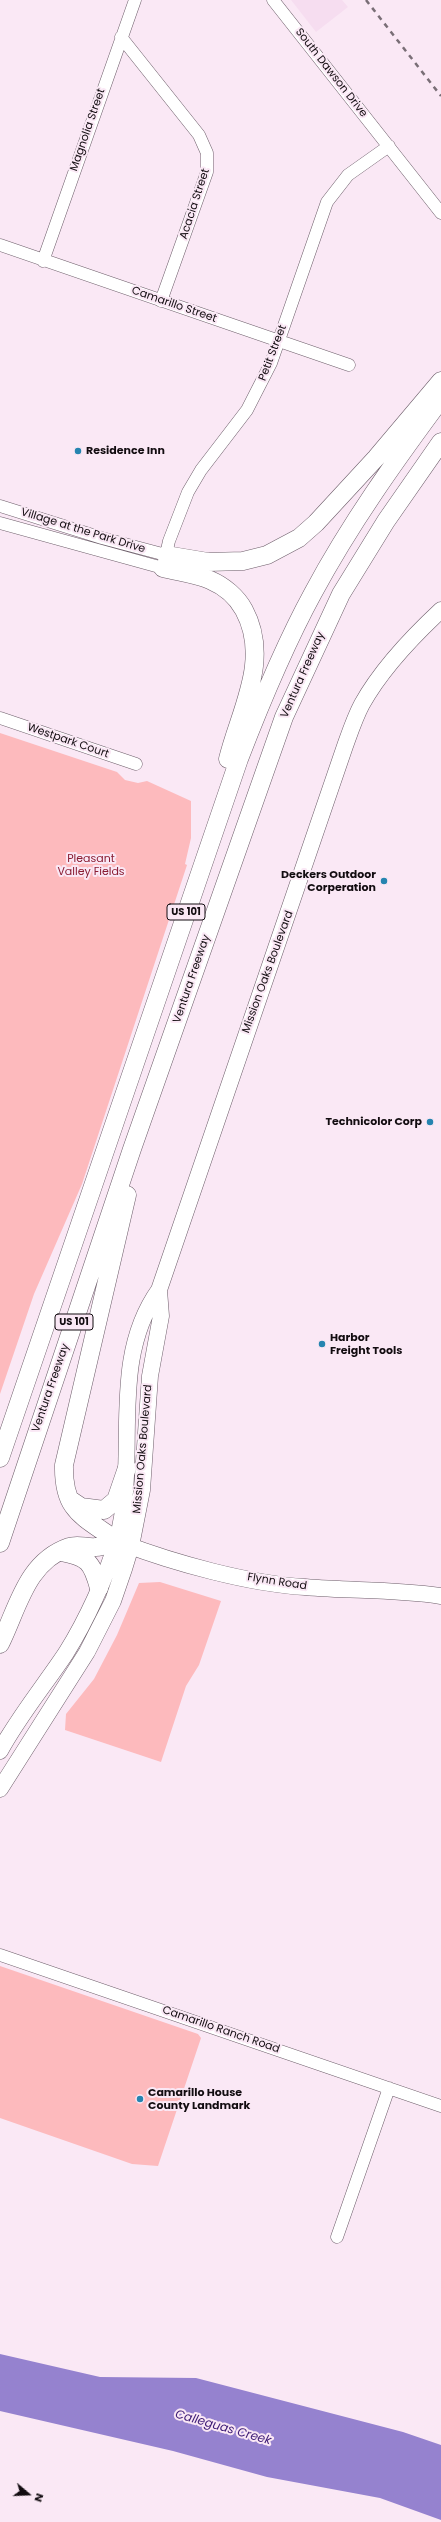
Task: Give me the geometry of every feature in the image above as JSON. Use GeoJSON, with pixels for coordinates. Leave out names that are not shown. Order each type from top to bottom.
{"type":"FeatureCollection","features":[{"type":"Feature","properties":{"kind":"highway"},"geometry":{"type":"LineString","coordinates":[[164,562],[243,561],[267,555],[299,538],[316,523],[376,458],[441,381]]}},
{"type":"Feature","properties":{"kind":"highway","name":"US 101"},"geometry":{"type":"LineString","coordinates":[[0,1458],[204,859],[242,752],[291,635],[350,528],[441,398]]}},
{"type":"Feature","properties":{"kind":"highway","name":"Ventura Freeway"},"geometry":{"type":"LineString","coordinates":[[0,1543],[149,1101],[284,717],[341,594],[386,521],[441,442]]}},
{"type":"Feature","properties":{"kind":"highway"},"geometry":{"type":"LineString","coordinates":[[164,562],[211,581],[223,588],[244,610],[252,628],[256,646],[254,670],[231,749],[204,859]]}},
{"type":"Feature","properties":{"kind":"highway"},"geometry":{"type":"LineString","coordinates":[[124,1544],[84,1519],[68,1498],[64,1483],[64,1465],[149,1101]]}},
{"type":"Feature","properties":{"kind":"highway"},"geometry":{"type":"LineString","coordinates":[[68,1498],[81,1507],[104,1510],[116,1500],[127,1468]]}},
{"type":"Feature","properties":{"kind":"highway"},"geometry":{"type":"LineString","coordinates":[[0,1644],[24,1590],[38,1566],[58,1552],[71,1547],[97,1547],[124,1544]]}},
{"type":"Feature","properties":{"kind":"highway"},"geometry":{"type":"LineString","coordinates":[[58,1552],[78,1555],[86,1559],[95,1572],[99,1588]]}},
{"type":"Feature","properties":{"kind":"main road","name":"Mission Oaks Boulevard"},"geometry":{"type":"LineString","coordinates":[[0,1751],[66,1652],[99,1588],[124,1544],[123,1512],[127,1468],[128,1395],[133,1347],[146,1308],[159,1290],[328,792],[362,705],[377,680],[402,650],[441,610]]}},
{"type":"Feature","properties":{"kind":"main road","name":"Mission Oaks Boulevard"},"geometry":{"type":"LineString","coordinates":[[0,1789],[91,1646],[113,1601],[124,1544],[142,1490],[150,1376],[161,1316],[159,1290]]}},
{"type":"Feature","properties":{"kind":"main road","name":"Flynn Road"},"geometry":{"type":"LineString","coordinates":[[124,1544],[267,1582],[304,1587],[381,1589],[441,1596]]}},
{"type":"Feature","properties":{"kind":"street","name":"Magnolia Street"},"geometry":{"type":"LineString","coordinates":[[43,261],[135,0]]}},
{"type":"Feature","properties":{"kind":"street","name":"South Dawson Drive"},"geometry":{"type":"LineString","coordinates":[[273,0],[441,213]]}},
{"type":"Feature","properties":{"kind":"street","name":"Acacia Street"},"geometry":{"type":"LineString","coordinates":[[121,37],[199,135],[207,153],[207,172],[161,301]]}},
{"type":"Feature","properties":{"kind":"street","name":"Petit Street"},"geometry":{"type":"LineString","coordinates":[[164,562],[188,492],[201,470],[246,410],[261,384],[279,340],[322,213],[331,194],[348,175],[389,146]]}},
{"type":"Feature","properties":{"kind":"street","name":"Camarillo Street"},"geometry":{"type":"LineString","coordinates":[[0,245],[349,365]]}},
{"type":"Feature","properties":{"kind":"street","name":"Village at the Park Drive"},"geometry":{"type":"LineString","coordinates":[[0,506],[102,538],[164,562]]}},
{"type":"Feature","properties":{"kind":"street","name":"Village at the Park Drive"},"geometry":{"type":"LineString","coordinates":[[0,523],[31,534],[164,562]]}},
{"type":"Feature","properties":{"kind":"street","name":"Westpark Court"},"geometry":{"type":"LineString","coordinates":[[0,718],[136,764]]}},
{"type":"Feature","properties":{"kind":"street","name":"Camarillo Ranch Road"},"geometry":{"type":"LineString","coordinates":[[0,1955],[441,2106]]}},
{"type":"Feature","properties":{"kind":"street"},"geometry":{"type":"LineString","coordinates":[[337,2237],[388,2088]]}},
{"type":"Feature","properties":{"kind":"shaded area"},"geometry":{"type":"Polygon","coordinates":[[[291,0],[342,0],[348,7],[316,32],[291,0]]]}},
{"type":"Feature","properties":{"kind":"green space","name":"Pleasant Valley Fields"},"geometry":{"type":"Polygon","coordinates":[[[0,733],[117,772],[125,780],[138,783],[147,781],[191,801],[191,838],[185,864],[187,865],[82,1184],[34,1294],[0,1394],[0,733]]]}},
{"type":"Feature","properties":{"kind":"green space"},"geometry":{"type":"Polygon","coordinates":[[[160,1582],[221,1601],[199,1665],[186,1686],[161,1762],[65,1730],[66,1714],[94,1679],[117,1635],[139,1583],[160,1582]]]}},
{"type":"Feature","properties":{"kind":"green space"},"geometry":{"type":"Polygon","coordinates":[[[0,1966],[198,2034],[201,2038],[158,2166],[132,2164],[0,2118],[0,1966]]]}},
{"type":"Feature","properties":{"kind":"water","name":"Calleguas Creek"},"geometry":{"type":"Polygon","coordinates":[[[0,2354],[100,2377],[196,2378],[403,2432],[441,2445],[441,2520],[380,2498],[267,2477],[173,2451],[0,2411],[0,2354]]]}},
{"type":"Feature","properties":{"kind":"railway"},"geometry":{"type":"LineString","coordinates":[[366,0],[441,96]]}},
{"type":"Feature","properties":{"kind":"place","name":"Residence Inn"},"geometry":{"type":"Point","coordinates":[78,451]}},
{"type":"Feature","properties":{"kind":"place","name":"Deckers Outdoor Corperation"},"geometry":{"type":"Point","coordinates":[384,881]}},
{"type":"Feature","properties":{"kind":"place","name":"Technicolor Corp"},"geometry":{"type":"Point","coordinates":[430,1122]}},
{"type":"Feature","properties":{"kind":"place","name":"Harbor Freight Tools"},"geometry":{"type":"Point","coordinates":[322,1344]}},
{"type":"Feature","properties":{"kind":"place","name":"Camarillo House County Landmark"},"geometry":{"type":"Point","coordinates":[140,2099]}}]}
